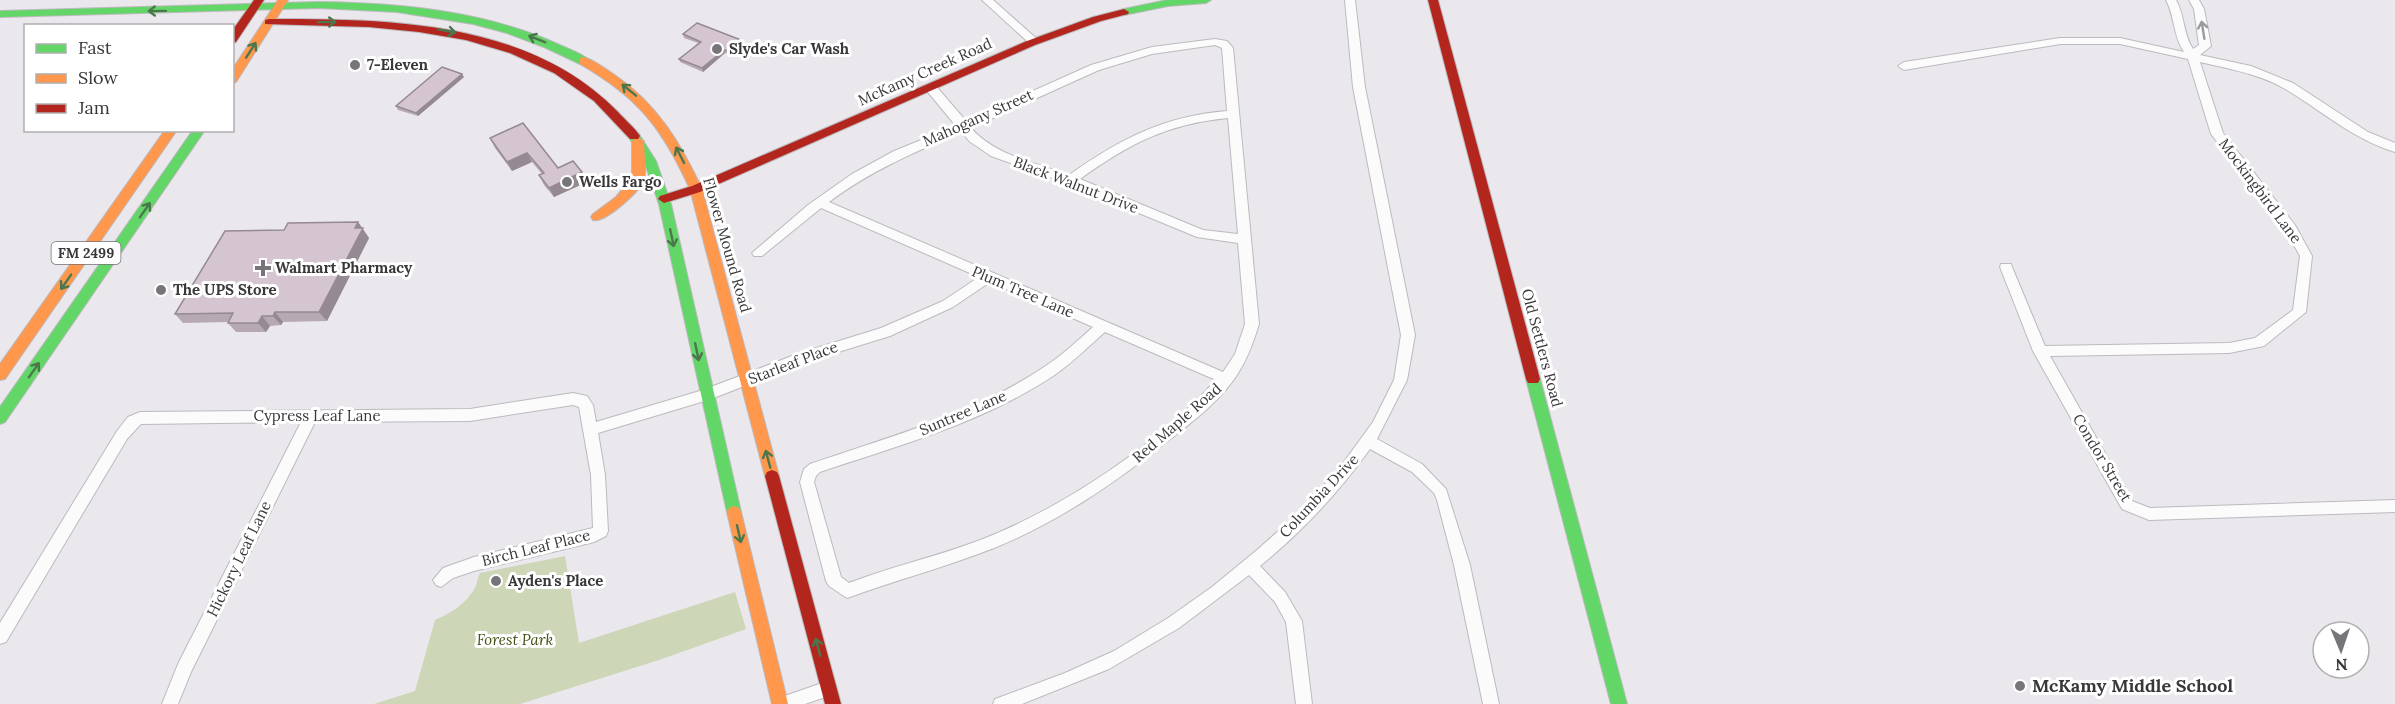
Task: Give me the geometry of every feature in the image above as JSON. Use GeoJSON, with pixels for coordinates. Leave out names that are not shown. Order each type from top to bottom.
{"type":"FeatureCollection","features":[{"type":"Feature","properties":{"kind":"main road","name":"McKamy Creek Road"},"geometry":{"type":"LineString","coordinates":[[664,199],[696,189],[931,88],[1033,41],[1110,14],[1165,2],[1206,0]]}},
{"type":"Feature","properties":{"kind":"main road","name":"Old Settlers Road"},"geometry":{"type":"LineString","coordinates":[[1433,0],[1619,704]]}},
{"type":"Feature","properties":{"kind":"main road","name":"Flower Mound Road"},"geometry":{"type":"LineString","coordinates":[[0,14],[215,9],[252,2],[390,5],[446,12],[538,39],[590,64],[630,90],[662,123],[679,152],[696,189],[831,696]]}},
{"type":"Feature","properties":{"kind":"main road"},"geometry":{"type":"LineString","coordinates":[[234,33],[237,23],[252,2]]}},
{"type":"Feature","properties":{"kind":"main road"},"geometry":{"type":"LineString","coordinates":[[234,76],[282,3]]}},
{"type":"Feature","properties":{"kind":"main road"},"geometry":{"type":"LineString","coordinates":[[237,23],[367,22],[463,34],[514,50],[571,78],[601,100],[638,141],[653,167],[664,199],[706,395],[781,704]]}},
{"type":"Feature","properties":{"kind":"main road"},"geometry":{"type":"LineString","coordinates":[[571,78],[590,64]]}},
{"type":"Feature","properties":{"kind":"main road","name":"FM 2499"},"geometry":{"type":"LineString","coordinates":[[0,375],[170,132]]}},
{"type":"Feature","properties":{"kind":"main road","name":"FM 2499"},"geometry":{"type":"LineString","coordinates":[[0,418],[198,132]]}},
{"type":"Feature","properties":{"kind":"main road"},"geometry":{"type":"LineString","coordinates":[[597,217],[620,200],[638,179],[638,141]]}},
{"type":"Feature","properties":{"kind":"main road"},"geometry":{"type":"LineString","coordinates":[[113,256],[106,248],[149,178],[152,158]]}},
{"type":"Feature","properties":{"kind":"main road"},"geometry":{"type":"LineString","coordinates":[[62,329],[58,318],[95,259],[91,247]]}},
{"type":"Feature","properties":{"kind":"street"},"geometry":{"type":"LineString","coordinates":[[987,0],[1033,41]]}},
{"type":"Feature","properties":{"kind":"street","name":"Columbia Drive"},"geometry":{"type":"LineString","coordinates":[[1001,704],[1070,678],[1135,647],[1250,566],[1302,520],[1336,483],[1369,441],[1402,376],[1408,355],[1408,335],[1359,87],[1350,0]]}},
{"type":"Feature","properties":{"kind":"street","name":"Mockingbird Lane"},"geometry":{"type":"LineString","coordinates":[[2040,351],[2229,348],[2259,342],[2299,312],[2306,256],[2291,228],[2217,134],[2192,55],[2182,40],[2177,11],[2171,0]]}},
{"type":"Feature","properties":{"kind":"street"},"geometry":{"type":"LineString","coordinates":[[2192,55],[2205,46],[2199,9],[2193,0]]}},
{"type":"Feature","properties":{"kind":"street"},"geometry":{"type":"LineString","coordinates":[[1904,66],[2060,41],[2120,41],[2192,55],[2247,69],[2289,86],[2364,135],[2395,148]]}},
{"type":"Feature","properties":{"kind":"street","name":"Mahogany Street"},"geometry":{"type":"LineString","coordinates":[[758,253],[820,203],[869,169],[902,152],[965,127],[1044,88],[1123,56],[1150,49],[1191,43],[1223,43]]}},
{"type":"Feature","properties":{"kind":"street","name":"Red Maple Road"},"geometry":{"type":"LineString","coordinates":[[847,591],[989,543],[1039,522],[1090,492],[1129,465],[1196,411],[1227,379],[1244,352],[1252,324],[1227,48],[1223,43]]}},
{"type":"Feature","properties":{"kind":"street","name":"Black Walnut Drive"},"geometry":{"type":"LineString","coordinates":[[931,88],[973,138],[995,153],[1070,180],[1201,234],[1245,239]]}},
{"type":"Feature","properties":{"kind":"street"},"geometry":{"type":"LineString","coordinates":[[1070,180],[1118,148],[1169,124],[1194,118],[1233,114]]}},
{"type":"Feature","properties":{"kind":"street","name":"Plum Tree Lane"},"geometry":{"type":"LineString","coordinates":[[820,203],[988,278],[1227,379]]}},
{"type":"Feature","properties":{"kind":"street","name":"Condor Street"},"geometry":{"type":"LineString","coordinates":[[2006,267],[2040,351],[2127,506],[2149,514],[2395,506]]}},
{"type":"Feature","properties":{"kind":"street","name":"Starleaf Place"},"geometry":{"type":"LineString","coordinates":[[590,430],[706,395],[802,358],[885,332],[921,318],[948,304],[988,278]]}},
{"type":"Feature","properties":{"kind":"street","name":"Suntree Lane"},"geometry":{"type":"LineString","coordinates":[[847,591],[834,581],[807,482],[809,473],[815,468],[939,425],[1000,398],[1056,366],[1103,326]]}},
{"type":"Feature","properties":{"kind":"street","name":"Birch Leaf Place"},"geometry":{"type":"LineString","coordinates":[[441,580],[448,573],[474,564],[594,536],[601,531],[598,476],[585,405],[582,400],[573,399],[501,412]]}},
{"type":"Feature","properties":{"kind":"street","name":"Cypress Leaf Lane"},"geometry":{"type":"LineString","coordinates":[[0,637],[122,435],[133,422],[149,417],[470,415],[501,412]]}},
{"type":"Feature","properties":{"kind":"street","name":"Hickory Leaf Lane"},"geometry":{"type":"LineString","coordinates":[[170,704],[184,669],[311,416]]}},
{"type":"Feature","properties":{"kind":"street"},"geometry":{"type":"LineString","coordinates":[[1369,441],[1417,468],[1439,489],[1460,554],[1491,704]]}},
{"type":"Feature","properties":{"kind":"street"},"geometry":{"type":"LineString","coordinates":[[1250,566],[1280,597],[1294,621],[1298,638],[1304,704]]}},
{"type":"Feature","properties":{"kind":"street"},"geometry":{"type":"LineString","coordinates":[[781,704],[831,696]]}},
{"type":"Feature","properties":{"kind":"green space","name":"Forest Park"},"geometry":{"type":"Polygon","coordinates":[[[565,556],[579,643],[735,592],[746,629],[662,659],[520,704],[374,704],[415,691],[435,620],[452,612],[466,600],[474,589],[480,573],[565,556]]]}},
{"type":"Feature","properties":{"kind":"building","name":"Slyde's Car Wash"},"geometry":{"type":"Polygon","coordinates":[[[697,23],[741,40],[702,68],[679,59],[701,42],[683,34],[697,23]]]}},
{"type":"Feature","properties":{"kind":"building"},"geometry":{"type":"Polygon","coordinates":[[[442,67],[462,74],[416,113],[396,106],[442,67]]]}},
{"type":"Feature","properties":{"kind":"building"},"geometry":{"type":"Polygon","coordinates":[[[523,123],[558,168],[573,161],[582,172],[549,188],[539,175],[544,173],[527,153],[507,162],[490,138],[523,123]]]}},
{"type":"Feature","properties":{"kind":"building"},"geometry":{"type":"Polygon","coordinates":[[[358,222],[355,228],[363,228],[319,312],[275,312],[273,316],[262,316],[258,323],[228,323],[233,313],[175,314],[225,231],[284,230],[288,223],[358,222]]]}},
{"type":"Feature","properties":{"kind":"traffic: fast"},"geometry":{"type":"LineString","coordinates":[[1124,12],[1168,3],[1206,0]]}},
{"type":"Feature","properties":{"kind":"traffic: fast"},"geometry":{"type":"LineString","coordinates":[[280,6],[358,6],[436,13],[511,31],[548,44],[584,61]]}},
{"type":"Feature","properties":{"kind":"traffic: fast"},"geometry":{"type":"LineString","coordinates":[[0,14],[280,6]]}},
{"type":"Feature","properties":{"kind":"traffic: fast"},"geometry":{"type":"LineString","coordinates":[[0,418],[198,132]]}},
{"type":"Feature","properties":{"kind":"traffic: fast"},"geometry":{"type":"LineString","coordinates":[[634,136],[650,161],[665,204],[734,512]]}},
{"type":"Feature","properties":{"kind":"traffic: fast"},"geometry":{"type":"LineString","coordinates":[[1533,379],[1619,704]]}},
{"type":"Feature","properties":{"kind":"traffic: slow"},"geometry":{"type":"LineString","coordinates":[[234,76],[283,0]]}},
{"type":"Feature","properties":{"kind":"traffic: slow"},"geometry":{"type":"LineString","coordinates":[[584,61],[624,86],[653,114],[675,147],[696,189],[772,476]]}},
{"type":"Feature","properties":{"kind":"traffic: slow"},"geometry":{"type":"LineString","coordinates":[[0,375],[170,132]]}},
{"type":"Feature","properties":{"kind":"traffic: slow"},"geometry":{"type":"LineString","coordinates":[[597,217],[620,200],[638,179],[638,141]]}},
{"type":"Feature","properties":{"kind":"traffic: slow"},"geometry":{"type":"LineString","coordinates":[[734,512],[780,704]]}},
{"type":"Feature","properties":{"kind":"traffic: jam"},"geometry":{"type":"LineString","coordinates":[[234,37],[259,0]]}},
{"type":"Feature","properties":{"kind":"traffic: jam"},"geometry":{"type":"LineString","coordinates":[[1433,0],[1533,379]]}},
{"type":"Feature","properties":{"kind":"traffic: jam"},"geometry":{"type":"LineString","coordinates":[[664,199],[696,189],[1031,43],[1097,19],[1124,12]]}},
{"type":"Feature","properties":{"kind":"traffic: jam"},"geometry":{"type":"LineString","coordinates":[[269,22],[319,22],[419,28],[467,37],[514,50],[558,71],[598,99],[634,136]]}},
{"type":"Feature","properties":{"kind":"traffic: jam"},"geometry":{"type":"LineString","coordinates":[[772,476],[833,704]]}},
{"type":"Feature","properties":{"kind":"place","name":"Slyde's Car Wash"},"geometry":{"type":"Point","coordinates":[717,49]}},
{"type":"Feature","properties":{"kind":"place","name":"7-Eleven"},"geometry":{"type":"Point","coordinates":[355,65]}},
{"type":"Feature","properties":{"kind":"place","name":"Wells Fargo"},"geometry":{"type":"Point","coordinates":[567,182]}},
{"type":"Feature","properties":{"kind":"place","name":"Walmart Pharmacy"},"geometry":{"type":"Point","coordinates":[263,268]}},
{"type":"Feature","properties":{"kind":"place","name":"The UPS Store"},"geometry":{"type":"Point","coordinates":[161,290]}},
{"type":"Feature","properties":{"kind":"place","name":"Ayden's Place"},"geometry":{"type":"Point","coordinates":[496,581]}},
{"type":"Feature","properties":{"kind":"place","name":"McKamy Middle School"},"geometry":{"type":"Point","coordinates":[2020,686]}}]}
